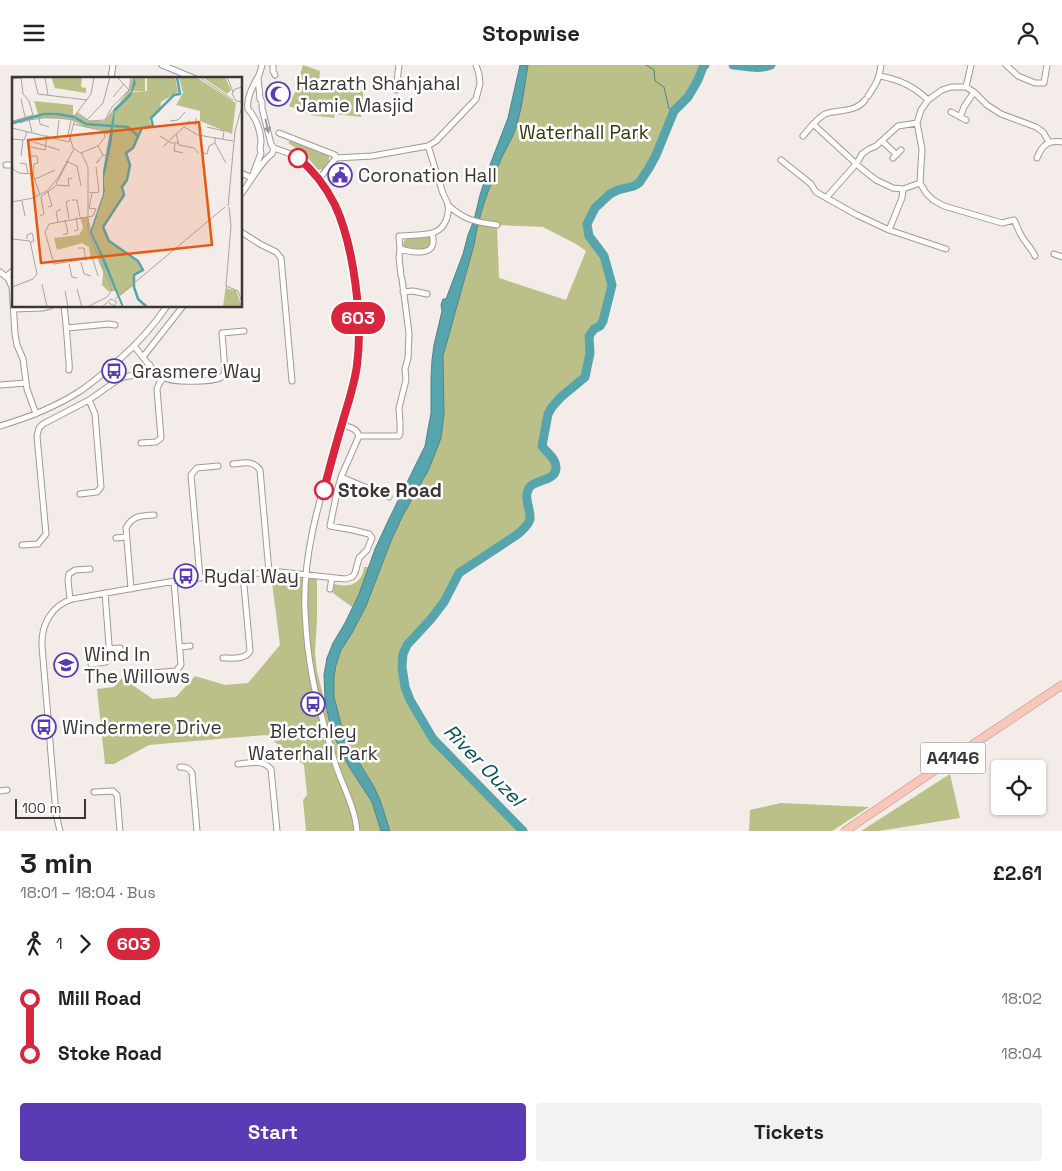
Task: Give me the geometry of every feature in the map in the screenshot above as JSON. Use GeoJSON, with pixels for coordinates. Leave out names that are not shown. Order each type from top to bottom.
{"type":"FeatureCollection","features":[{"type":"Feature","properties":{"kind":"highway","name":"A4146"},"geometry":{"type":"LineString","coordinates":[[845,831],[1062,685]]}},
{"type":"Feature","properties":{"kind":"street"},"geometry":{"type":"LineString","coordinates":[[162,65],[192,77]]}},
{"type":"Feature","properties":{"kind":"street"},"geometry":{"type":"LineString","coordinates":[[179,71],[181,65]]}},
{"type":"Feature","properties":{"kind":"street"},"geometry":{"type":"LineString","coordinates":[[242,192],[252,177],[260,153],[261,145],[258,128],[246,101],[262,65]]}},
{"type":"Feature","properties":{"kind":"street"},"geometry":{"type":"LineString","coordinates":[[273,65],[275,75]]}},
{"type":"Feature","properties":{"kind":"street"},"geometry":{"type":"LineString","coordinates":[[396,90],[399,65]]}},
{"type":"Feature","properties":{"kind":"street"},"geometry":{"type":"LineString","coordinates":[[319,179],[336,158],[372,155],[428,146],[436,141],[476,99],[480,84],[476,65]]}},
{"type":"Feature","properties":{"kind":"street"},"geometry":{"type":"LineString","coordinates":[[803,136],[818,119],[825,115],[862,105],[878,82],[881,65]]}},
{"type":"Feature","properties":{"kind":"street"},"geometry":{"type":"LineString","coordinates":[[966,87],[970,65]]}},
{"type":"Feature","properties":{"kind":"street"},"geometry":{"type":"LineString","coordinates":[[1006,65],[1018,76],[1034,83],[1044,83],[1047,65]]}},
{"type":"Feature","properties":{"kind":"street"},"geometry":{"type":"LineString","coordinates":[[880,76],[889,77],[917,90],[928,100]]}},
{"type":"Feature","properties":{"kind":"street"},"geometry":{"type":"LineString","coordinates":[[252,177],[273,152],[260,99],[258,77]]}},
{"type":"Feature","properties":{"kind":"street"},"geometry":{"type":"LineString","coordinates":[[1035,256],[1020,235],[1014,220],[1002,223],[944,206],[932,200],[920,183],[922,149],[917,123],[921,110],[928,100],[942,90],[951,87],[966,87],[1001,114],[1036,127],[1043,132],[1049,142]]}},
{"type":"Feature","properties":{"kind":"street"},"geometry":{"type":"LineString","coordinates":[[960,117],[974,92]]}},
{"type":"Feature","properties":{"kind":"street"},"geometry":{"type":"LineString","coordinates":[[246,101],[255,97],[260,99]]}},
{"type":"Feature","properties":{"kind":"street"},"geometry":{"type":"LineString","coordinates":[[252,113],[258,112],[262,108]]}},
{"type":"Feature","properties":{"kind":"street"},"geometry":{"type":"LineString","coordinates":[[951,113],[966,120]]}},
{"type":"Feature","properties":{"kind":"street"},"geometry":{"type":"LineString","coordinates":[[826,198],[857,163],[862,154],[876,146],[898,126],[917,123]]}},
{"type":"Feature","properties":{"kind":"street"},"geometry":{"type":"LineString","coordinates":[[813,124],[876,179],[893,188],[903,189],[920,183]]}},
{"type":"Feature","properties":{"kind":"street"},"geometry":{"type":"LineString","coordinates":[[279,133],[335,155],[336,158]]}},
{"type":"Feature","properties":{"kind":"street"},"geometry":{"type":"LineString","coordinates":[[882,141],[895,156],[901,150]]}},
{"type":"Feature","properties":{"kind":"street"},"geometry":{"type":"LineString","coordinates":[[1037,158],[1042,146],[1049,142],[1062,142]]}},
{"type":"Feature","properties":{"kind":"street"},"geometry":{"type":"LineString","coordinates":[[261,145],[265,143],[298,158],[319,179],[332,198],[350,253],[356,291],[358,364],[318,512],[306,574],[305,610],[309,657],[319,709],[352,809],[356,831]]}},
{"type":"Feature","properties":{"kind":"street"},"geometry":{"type":"LineString","coordinates":[[428,146],[448,205],[456,213],[471,220],[497,225]]}},
{"type":"Feature","properties":{"kind":"street"},"geometry":{"type":"LineString","coordinates":[[260,153],[264,156],[269,156]]}},
{"type":"Feature","properties":{"kind":"street"},"geometry":{"type":"LineString","coordinates":[[781,160],[811,184],[816,192],[856,215],[889,230],[946,249]]}},
{"type":"Feature","properties":{"kind":"street"},"geometry":{"type":"LineString","coordinates":[[6,165],[12,165]]}},
{"type":"Feature","properties":{"kind":"street"},"geometry":{"type":"LineString","coordinates":[[242,173],[252,177]]}},
{"type":"Feature","properties":{"kind":"street"},"geometry":{"type":"LineString","coordinates":[[889,230],[902,198],[903,189]]}},
{"type":"Feature","properties":{"kind":"street"},"geometry":{"type":"LineString","coordinates":[[359,436],[399,436],[399,408],[406,380],[409,333],[399,257],[399,236],[432,234],[439,230],[445,223],[448,205]]}},
{"type":"Feature","properties":{"kind":"street"},"geometry":{"type":"LineString","coordinates":[[242,233],[276,252],[281,257],[292,381]]}},
{"type":"Feature","properties":{"kind":"street"},"geometry":{"type":"LineString","coordinates":[[400,249],[427,251],[434,245],[432,234]]}},
{"type":"Feature","properties":{"kind":"street"},"geometry":{"type":"LineString","coordinates":[[1054,254],[1062,257]]}},
{"type":"Feature","properties":{"kind":"street"},"geometry":{"type":"LineString","coordinates":[[0,272],[10,282],[12,290]]}},
{"type":"Feature","properties":{"kind":"street"},"geometry":{"type":"LineString","coordinates":[[6,277],[12,272]]}},
{"type":"Feature","properties":{"kind":"street"},"geometry":{"type":"LineString","coordinates":[[403,292],[413,291],[427,294]]}},
{"type":"Feature","properties":{"kind":"street"},"geometry":{"type":"LineString","coordinates":[[36,414],[26,383],[23,359],[17,345],[14,309],[46,307]]}},
{"type":"Feature","properties":{"kind":"street"},"geometry":{"type":"LineString","coordinates":[[64,307],[70,362],[69,371]]}},
{"type":"Feature","properties":{"kind":"street"},"geometry":{"type":"LineString","coordinates":[[0,426],[36,414],[81,391],[134,346],[167,307]]}},
{"type":"Feature","properties":{"kind":"street"},"geometry":{"type":"LineString","coordinates":[[143,357],[182,307]]}},
{"type":"Feature","properties":{"kind":"street"},"geometry":{"type":"LineString","coordinates":[[67,328],[115,325]]}},
{"type":"Feature","properties":{"kind":"street"},"geometry":{"type":"LineString","coordinates":[[134,346],[163,378],[179,381],[220,378],[224,375],[225,370],[222,333],[244,331]]}},
{"type":"Feature","properties":{"kind":"street"},"geometry":{"type":"LineString","coordinates":[[22,545],[38,544],[46,534],[37,439],[38,430],[43,424],[89,400],[119,379],[140,374],[150,365]]}},
{"type":"Feature","properties":{"kind":"street"},"geometry":{"type":"LineString","coordinates":[[141,443],[156,442],[161,437],[157,389],[163,378]]}},
{"type":"Feature","properties":{"kind":"street"},"geometry":{"type":"LineString","coordinates":[[0,385],[26,383]]}},
{"type":"Feature","properties":{"kind":"street"},"geometry":{"type":"LineString","coordinates":[[80,494],[97,492],[101,487],[95,414],[89,400]]}},
{"type":"Feature","properties":{"kind":"street"},"geometry":{"type":"LineString","coordinates":[[342,425],[356,430],[359,436]]}},
{"type":"Feature","properties":{"kind":"street"},"geometry":{"type":"LineString","coordinates":[[60,831],[56,814],[42,646],[42,636],[46,621],[52,612],[61,604],[70,600],[174,581],[269,572],[343,579],[352,577],[357,570],[359,558],[367,550],[372,538],[370,534],[330,526],[336,492],[359,436]]}},
{"type":"Feature","properties":{"kind":"street"},"geometry":{"type":"LineString","coordinates":[[233,464],[251,463],[260,470],[269,572]]}},
{"type":"Feature","properties":{"kind":"street"},"geometry":{"type":"LineString","coordinates":[[200,578],[191,475],[197,468],[218,466]]}},
{"type":"Feature","properties":{"kind":"street"},"geometry":{"type":"LineString","coordinates":[[341,477],[389,497]]}},
{"type":"Feature","properties":{"kind":"street"},"geometry":{"type":"LineString","coordinates":[[131,589],[126,528],[133,519],[154,515]]}},
{"type":"Feature","properties":{"kind":"street"},"geometry":{"type":"LineString","coordinates":[[116,538],[126,537]]}},
{"type":"Feature","properties":{"kind":"street"},"geometry":{"type":"LineString","coordinates":[[70,600],[69,574],[75,570],[90,569]]}},
{"type":"Feature","properties":{"kind":"street"},"geometry":{"type":"LineString","coordinates":[[224,659],[244,657],[250,651],[243,574]]}},
{"type":"Feature","properties":{"kind":"street"},"geometry":{"type":"LineString","coordinates":[[330,589],[332,578]]}},
{"type":"Feature","properties":{"kind":"street"},"geometry":{"type":"LineString","coordinates":[[152,673],[176,671],[182,665],[174,581]]}},
{"type":"Feature","properties":{"kind":"street"},"geometry":{"type":"LineString","coordinates":[[91,664],[106,662],[110,658],[105,593]]}},
{"type":"Feature","properties":{"kind":"street"},"geometry":{"type":"LineString","coordinates":[[180,647],[190,645]]}},
{"type":"Feature","properties":{"kind":"street"},"geometry":{"type":"LineString","coordinates":[[110,649],[120,648]]}},
{"type":"Feature","properties":{"kind":"street"},"geometry":{"type":"LineString","coordinates":[[238,764],[260,762],[271,769],[277,831]]}},
{"type":"Feature","properties":{"kind":"street"},"geometry":{"type":"LineString","coordinates":[[180,767],[190,769],[192,773],[197,831]]}},
{"type":"Feature","properties":{"kind":"street"},"geometry":{"type":"LineString","coordinates":[[0,791],[6,790]]}},
{"type":"Feature","properties":{"kind":"street"},"geometry":{"type":"LineString","coordinates":[[94,792],[113,791],[117,795],[120,831]]}},
{"type":"Feature","properties":{"kind":"green space"},"geometry":{"type":"Polygon","coordinates":[[[303,65],[320,71],[319,84],[364,86],[361,117],[335,114],[334,118],[311,115],[289,106],[299,83],[303,65]]]}},
{"type":"Feature","properties":{"kind":"green space","name":"Waterhall Park"},"geometry":{"type":"Polygon","coordinates":[[[528,65],[705,65],[688,97],[674,111],[656,155],[639,183],[618,190],[610,195],[595,208],[588,224],[589,236],[604,256],[612,285],[603,321],[600,326],[594,329],[590,336],[590,353],[585,377],[561,397],[548,414],[542,446],[555,462],[555,473],[529,488],[527,500],[530,519],[527,525],[518,534],[459,573],[444,602],[407,645],[403,654],[402,667],[405,687],[410,700],[433,739],[523,831],[390,831],[374,787],[345,739],[334,697],[336,665],[341,650],[366,606],[391,541],[429,469],[441,438],[444,414],[443,356],[484,204],[517,125],[528,65]],[[497,225],[499,278],[566,300],[586,251],[543,227],[497,225]]]}},
{"type":"Feature","properties":{"kind":"green space"},"geometry":{"type":"Polygon","coordinates":[[[290,141],[326,153],[329,156],[329,162],[323,169],[318,170],[304,153],[288,143],[290,141]]]}},
{"type":"Feature","properties":{"kind":"green space"},"geometry":{"type":"Polygon","coordinates":[[[431,237],[431,245],[427,250],[409,249],[403,246],[407,238],[431,237]]]}},
{"type":"Feature","properties":{"kind":"green space"},"geometry":{"type":"Polygon","coordinates":[[[364,567],[369,567],[352,607],[333,593],[334,584],[350,585],[358,581],[364,567]]]}},
{"type":"Feature","properties":{"kind":"green space"},"geometry":{"type":"Polygon","coordinates":[[[271,575],[317,578],[315,653],[317,671],[329,720],[348,765],[372,802],[381,831],[306,831],[303,800],[307,795],[304,765],[266,735],[149,745],[114,764],[105,764],[97,689],[114,687],[122,678],[153,699],[176,697],[195,676],[225,685],[248,683],[280,645],[271,575]]]}},
{"type":"Feature","properties":{"kind":"green space"},"geometry":{"type":"Polygon","coordinates":[[[950,774],[960,818],[879,831],[861,831],[950,774]]]}},
{"type":"Feature","properties":{"kind":"green space"},"geometry":{"type":"Polygon","coordinates":[[[781,803],[869,807],[832,831],[749,831],[750,810],[781,803]]]}},
{"type":"Feature","properties":{"kind":"water"},"geometry":{"type":"Polygon","coordinates":[[[520,65],[528,65],[519,116],[514,133],[484,204],[443,356],[444,414],[441,438],[429,469],[391,541],[366,606],[341,650],[336,665],[334,697],[345,739],[380,800],[390,831],[381,831],[372,802],[348,765],[334,736],[329,720],[325,700],[324,675],[327,658],[359,594],[375,549],[425,446],[431,413],[432,360],[442,311],[441,305],[443,299],[446,299],[463,254],[488,170],[508,118],[520,65]]]}},
{"type":"Feature","properties":{"kind":"waterway"},"geometry":{"type":"LineString","coordinates":[[646,65],[654,70],[655,81],[664,87],[669,109],[676,109]]}},
{"type":"Feature","properties":{"kind":"waterway","name":"River Ouzel"},"geometry":{"type":"LineString","coordinates":[[523,831],[433,739],[410,700],[405,687],[402,667],[403,654],[407,645],[444,602],[459,573],[518,534],[527,525],[530,519],[527,500],[529,488],[555,473],[555,462],[542,446],[548,414],[561,397],[585,377],[590,353],[589,336],[603,321],[612,285],[604,256],[589,236],[587,224],[595,208],[610,194],[639,183],[656,155],[674,111],[688,97],[705,65]]}},
{"type":"Feature","properties":{"kind":"waterway","name":"River Ouzel"},"geometry":{"type":"LineString","coordinates":[[733,65],[757,67],[771,65]]}},
{"type":"Feature","properties":{"kind":"bus line","name":"603"},"geometry":{"type":"LineString","coordinates":[[298,158],[313,172],[332,198],[348,245],[357,299],[358,364],[324,490]]}},
{"type":"Feature","properties":{"kind":"place","name":"Hazrath Shahjahal Jamie Masjid"},"geometry":{"type":"Point","coordinates":[278,94]}},
{"type":"Feature","properties":{"kind":"place","name":"Coronation Hall"},"geometry":{"type":"Point","coordinates":[340,175]}},
{"type":"Feature","properties":{"kind":"place","name":"Grasmere Way"},"geometry":{"type":"Point","coordinates":[114,371]}},
{"type":"Feature","properties":{"kind":"place","name":"Stoke Road"},"geometry":{"type":"Point","coordinates":[324,490]}},
{"type":"Feature","properties":{"kind":"place","name":"Rydal Way"},"geometry":{"type":"Point","coordinates":[186,576]}},
{"type":"Feature","properties":{"kind":"place","name":"Wind In The Willows"},"geometry":{"type":"Point","coordinates":[66,665]}},
{"type":"Feature","properties":{"kind":"place","name":"Bletchley Waterhall Park"},"geometry":{"type":"Point","coordinates":[313,704]}},
{"type":"Feature","properties":{"kind":"place","name":"Windermere Drive"},"geometry":{"type":"Point","coordinates":[44,727]}}]}
